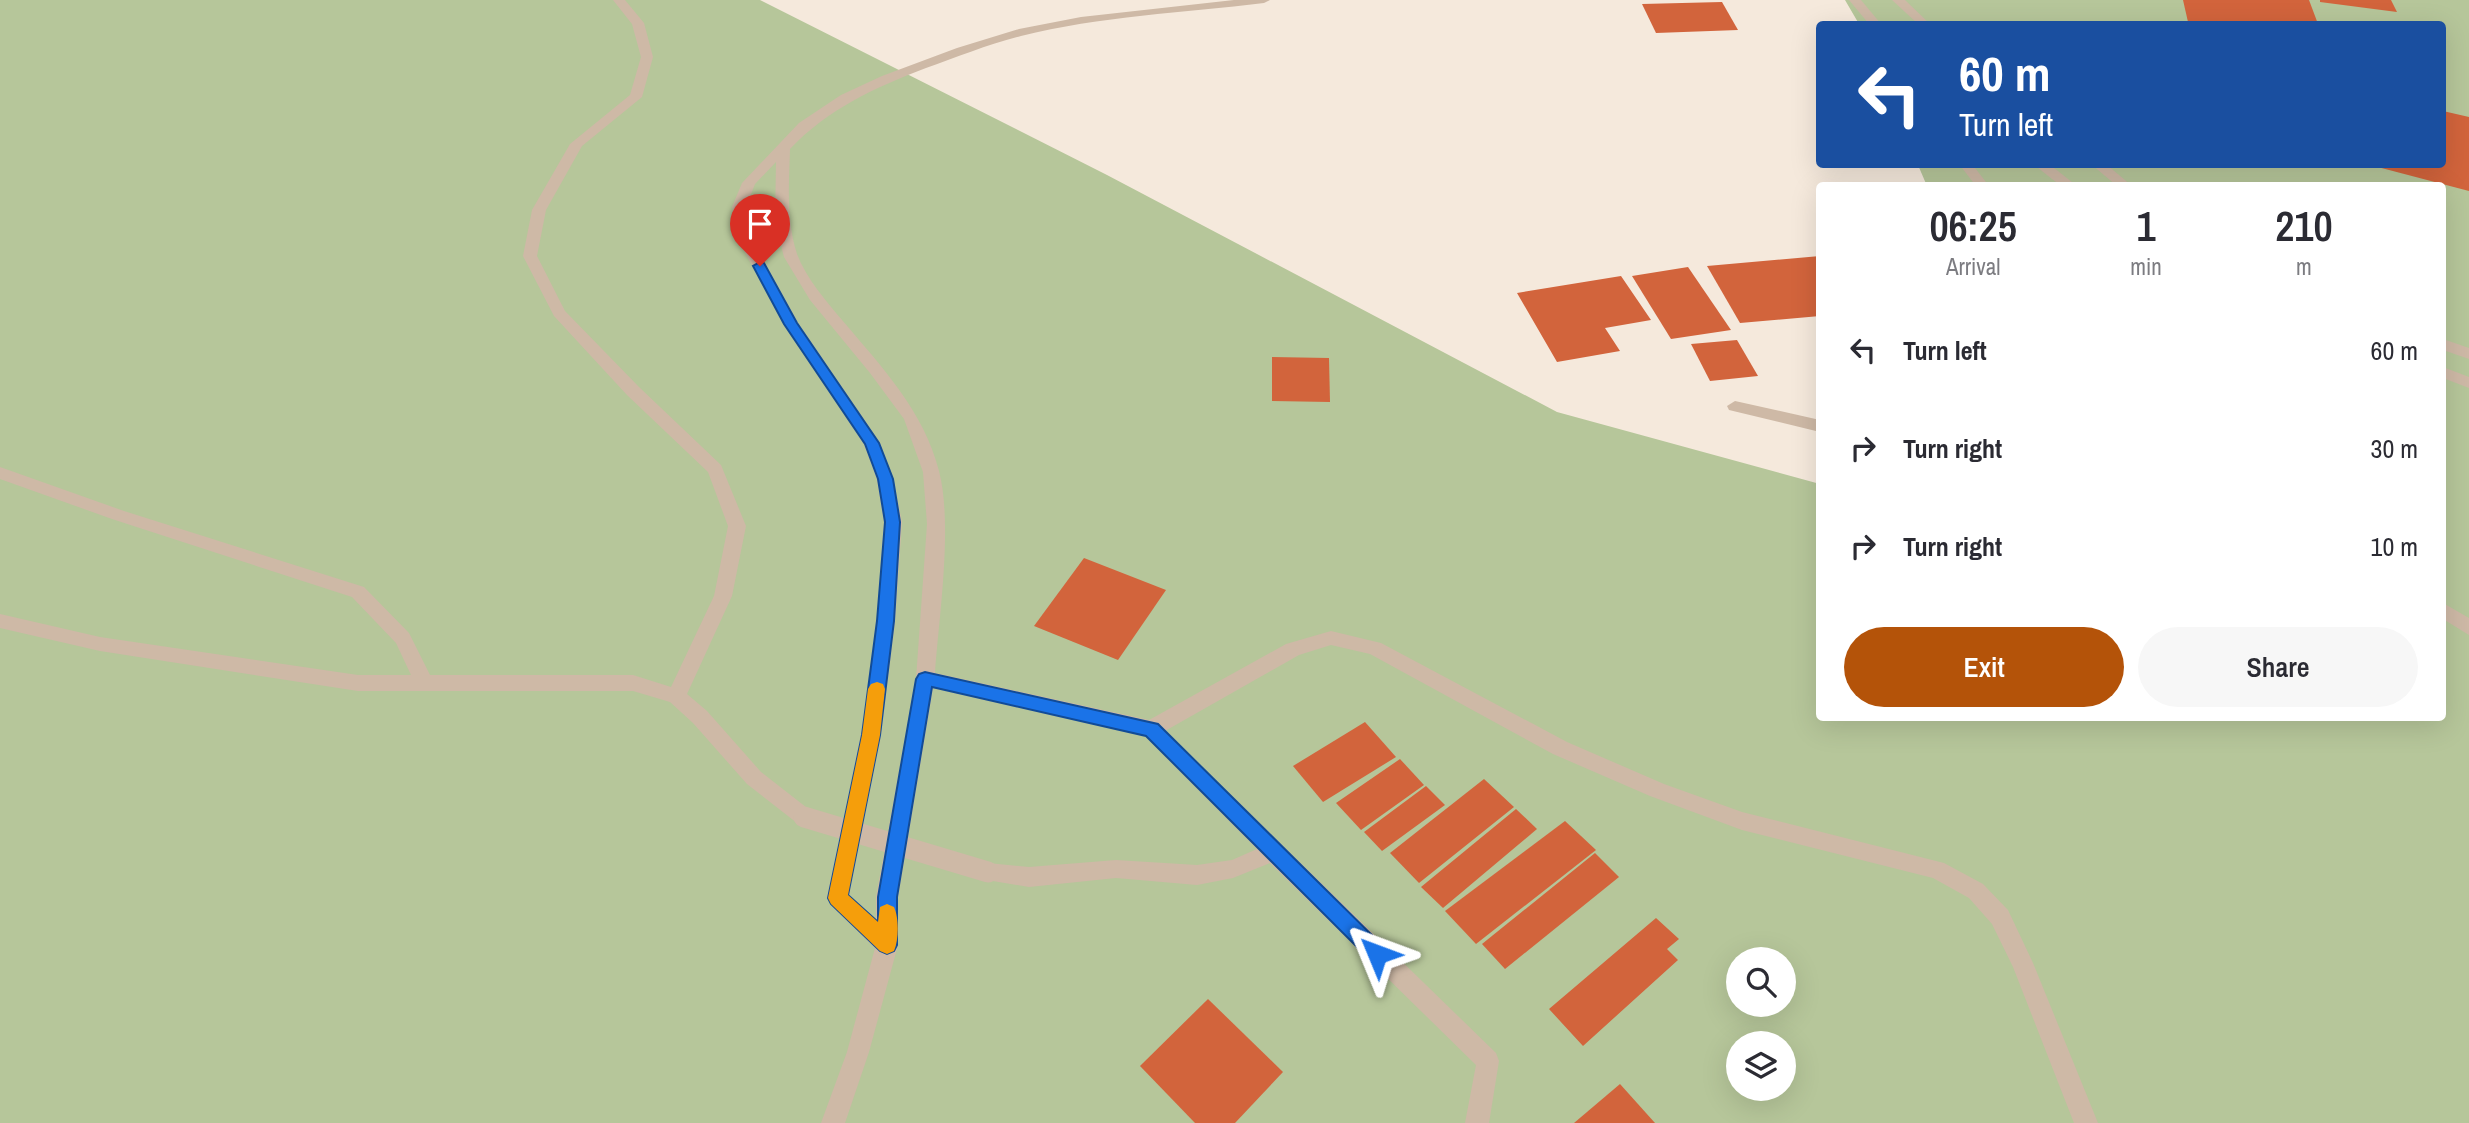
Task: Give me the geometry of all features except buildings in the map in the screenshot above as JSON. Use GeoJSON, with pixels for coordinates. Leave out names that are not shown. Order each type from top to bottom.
{"type":"FeatureCollection","features":[{"type":"Feature","properties":{"kind":"street"},"geometry":{"type":"LineString","coordinates":[[619,0],[638,23],[647,57],[636,97],[577,144],[539,210],[530,256],[559,313],[633,391],[715,469],[737,526],[723,596],[677,696]]}},
{"type":"Feature","properties":{"kind":"street"},"geometry":{"type":"LineString","coordinates":[[887,945],[838,898],[871,735],[886,621],[892,522],[885,479],[872,443],[791,324],[749,247],[739,207],[749,183],[804,126],[845,98],[886,79],[1018,33],[1081,21],[1264,0]]}},
{"type":"Feature","properties":{"kind":"street"},"geometry":{"type":"LineString","coordinates":[[1855,0],[1872,21]]}},
{"type":"Feature","properties":{"kind":"street"},"geometry":{"type":"LineString","coordinates":[[1898,0],[1921,21]]}},
{"type":"Feature","properties":{"kind":"street"},"geometry":{"type":"LineString","coordinates":[[783,146],[782,222],[790,257],[815,297],[875,369],[911,418],[931,472],[936,524],[925,679],[887,897],[887,945],[858,1052],[833,1123]]}},
{"type":"Feature","properties":{"kind":"street"},"geometry":{"type":"LineString","coordinates":[[1968,168],[1980,182]]}},
{"type":"Feature","properties":{"kind":"street"},"geometry":{"type":"LineString","coordinates":[[2045,168],[2065,182]]}},
{"type":"Feature","properties":{"kind":"street"},"geometry":{"type":"LineString","coordinates":[[2102,168],[2121,182]]}},
{"type":"Feature","properties":{"kind":"street"},"geometry":{"type":"LineString","coordinates":[[2446,345],[2469,354]]}},
{"type":"Feature","properties":{"kind":"street"},"geometry":{"type":"LineString","coordinates":[[2446,373],[2469,383]]}},
{"type":"Feature","properties":{"kind":"street"},"geometry":{"type":"LineString","coordinates":[[1735,406],[1816,425]]}},
{"type":"Feature","properties":{"kind":"street"},"geometry":{"type":"LineString","coordinates":[[0,473],[118,515],[358,592],[404,638],[424,683]]}},
{"type":"Feature","properties":{"kind":"street"},"geometry":{"type":"LineString","coordinates":[[2446,612],[2469,628]]}},
{"type":"Feature","properties":{"kind":"street"},"geometry":{"type":"LineString","coordinates":[[0,621],[100,644],[358,683],[633,682],[677,696],[754,778],[804,817],[988,872],[1029,877],[1116,869],[1197,876],[1233,869],[1273,852]]}},
{"type":"Feature","properties":{"kind":"street"},"geometry":{"type":"LineString","coordinates":[[1152,729],[1293,649],[1331,638],[1374,648],[1560,748],[1657,790],[1742,821],[1937,870],[1976,891],[2000,917],[2022,963],[2086,1123]]}},
{"type":"Feature","properties":{"kind":"street"},"geometry":{"type":"LineString","coordinates":[[925,679],[1152,729],[1273,852],[1488,1061],[1477,1123]]}},
{"type":"Feature","properties":{"kind":"green space"},"geometry":{"type":"Polygon","coordinates":[[[0,0],[760,0],[1107,175],[1557,412],[1816,483],[1816,721],[2446,721],[2446,182],[1925,182],[1919,168],[2446,168],[2446,21],[1857,21],[1845,0],[2469,0],[2469,1123],[0,1123],[0,0]]]}},
{"type":"Feature","properties":{"kind":"slow traffic"},"geometry":{"type":"LineString","coordinates":[[877,689],[871,735],[838,898],[887,945],[887,913]]}},
{"type":"Feature","properties":{"kind":"route"},"geometry":{"type":"LineString","coordinates":[[760,266],[791,324],[872,443],[885,479],[892,522],[886,621],[871,735],[838,898],[887,945],[887,897],[925,679],[1152,729],[1377,954]]}}]}
